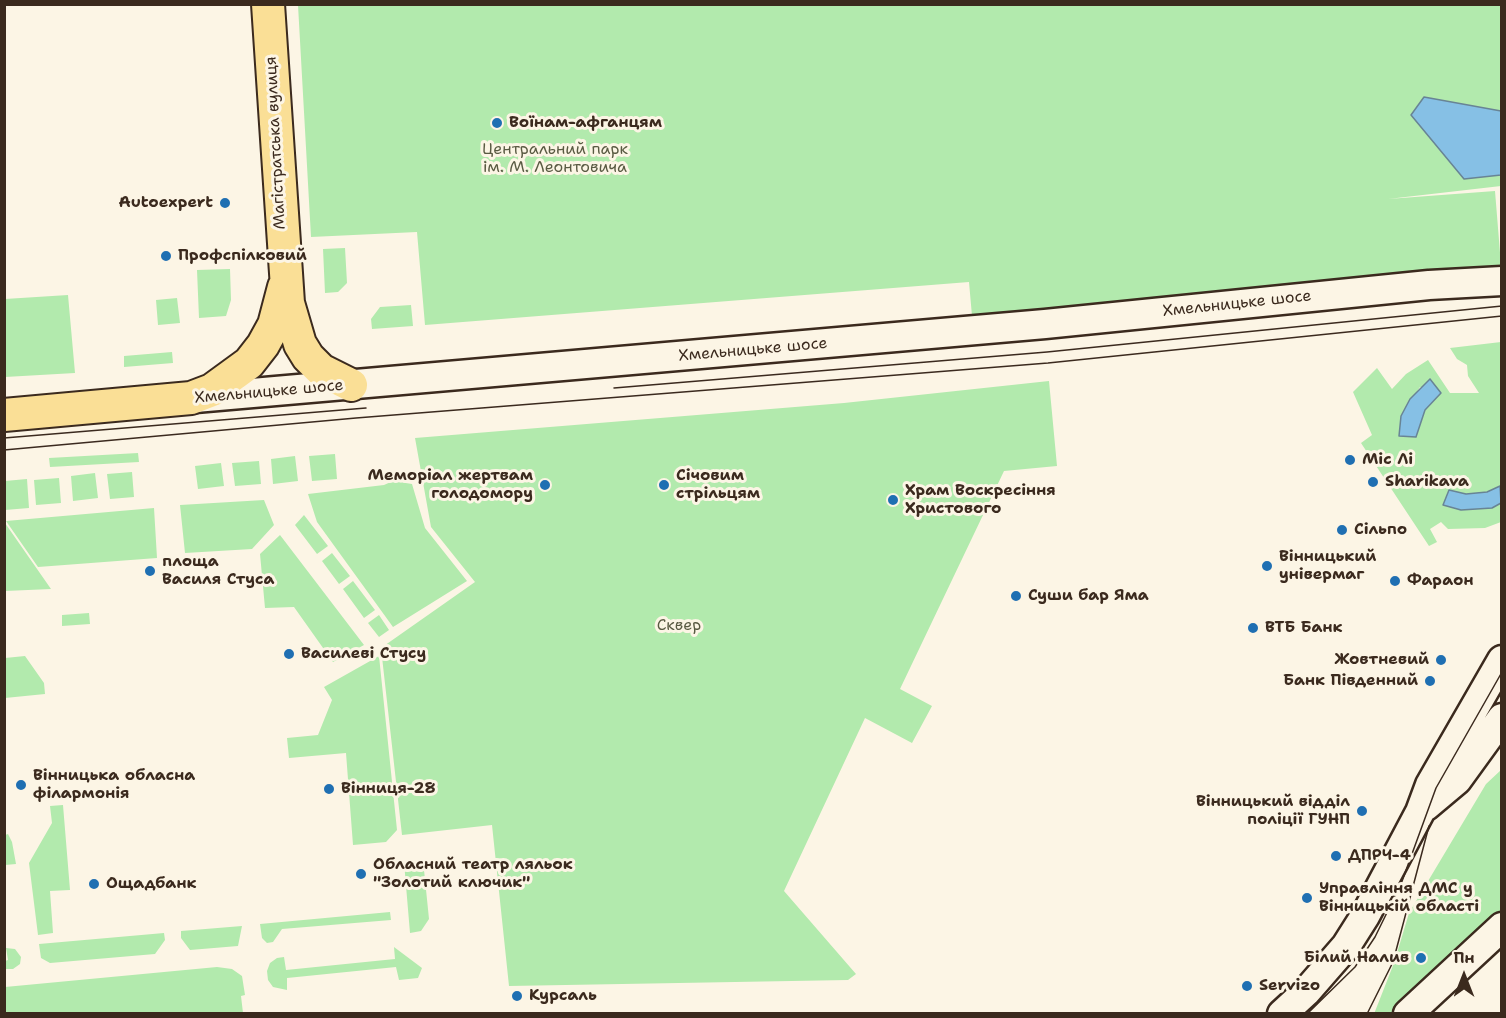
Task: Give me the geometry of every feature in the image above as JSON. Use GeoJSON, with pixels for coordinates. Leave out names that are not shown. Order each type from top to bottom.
{"type":"FeatureCollection","features":[{"type":"Feature","properties":{"kind":"main road","name":"Магістратська вулиця"},"geometry":{"type":"LineString","coordinates":[[268,4],[284,281]]}},
{"type":"Feature","properties":{"kind":"main road"},"geometry":{"type":"LineString","coordinates":[[1428,285],[1502,271]]}},
{"type":"Feature","properties":{"kind":"main road"},"geometry":{"type":"LineString","coordinates":[[284,281],[300,344],[321,370],[351,385]]}},
{"type":"Feature","properties":{"kind":"main road"},"geometry":{"type":"LineString","coordinates":[[191,398],[232,378],[256,354],[274,325],[284,281]]}},
{"type":"Feature","properties":{"kind":"main road","name":"Хмельницьке шосе"},"geometry":{"type":"LineString","coordinates":[[4,414],[1034,325],[1428,285],[1502,281]]}},
{"type":"Feature","properties":{"kind":"main road"},"geometry":{"type":"LineString","coordinates":[[1490,726],[1498,678]]}},
{"type":"Feature","properties":{"kind":"main road"},"geometry":{"type":"LineString","coordinates":[[1282,1014],[1306,992],[1346,946],[1420,812],[1430,785],[1490,726],[1502,709]]}},
{"type":"Feature","properties":{"kind":"main road"},"geometry":{"type":"LineString","coordinates":[[1408,1014],[1502,927]]}},
{"type":"Feature","properties":{"kind":"green space","name":"Центральний парк ім. М. Леонтовича"},"geometry":{"type":"Polygon","coordinates":[[[298,5],[1501,5],[1501,186],[1388,199],[1495,191],[1501,265],[972,316],[969,282],[425,325],[417,232],[311,237],[298,5]]]}},
{"type":"Feature","properties":{"kind":"green space"},"geometry":{"type":"Polygon","coordinates":[[[345,248],[347,283],[338,292],[325,293],[323,249],[345,248]]]}},
{"type":"Feature","properties":{"kind":"green space"},"geometry":{"type":"Polygon","coordinates":[[[230,269],[231,300],[226,316],[199,318],[197,270],[230,269]]]}},
{"type":"Feature","properties":{"kind":"green space"},"geometry":{"type":"Polygon","coordinates":[[[68,295],[75,373],[5,377],[5,299],[68,295]]]}},
{"type":"Feature","properties":{"kind":"green space"},"geometry":{"type":"Polygon","coordinates":[[[177,298],[180,323],[158,325],[156,300],[177,298]]]}},
{"type":"Feature","properties":{"kind":"green space"},"geometry":{"type":"Polygon","coordinates":[[[411,305],[413,326],[372,329],[371,319],[380,307],[411,305]]]}},
{"type":"Feature","properties":{"kind":"green space"},"geometry":{"type":"Polygon","coordinates":[[[1501,342],[1501,488],[1500,486],[1488,492],[1466,494],[1449,490],[1492,508],[1501,503],[1501,522],[1485,528],[1448,529],[1441,522],[1430,529],[1437,542],[1429,546],[1361,443],[1372,435],[1353,392],[1377,368],[1392,389],[1406,374],[1428,360],[1450,393],[1479,393],[1468,376],[1467,365],[1457,359],[1450,348],[1501,342]],[[1420,387],[1401,416],[1416,437],[1425,410],[1440,393],[1420,387]]]}},
{"type":"Feature","properties":{"kind":"green space"},"geometry":{"type":"Polygon","coordinates":[[[172,352],[173,363],[124,367],[124,356],[172,352]]]}},
{"type":"Feature","properties":{"kind":"green space","name":"Сквер"},"geometry":{"type":"Polygon","coordinates":[[[1049,381],[1057,466],[1004,471],[900,689],[932,706],[912,743],[865,718],[784,891],[856,974],[848,980],[509,986],[492,825],[402,835],[381,648],[475,582],[431,527],[415,438],[844,403],[1049,381]]]}},
{"type":"Feature","properties":{"kind":"green space"},"geometry":{"type":"Polygon","coordinates":[[[138,453],[139,462],[50,467],[49,458],[138,453]]]}},
{"type":"Feature","properties":{"kind":"green space"},"geometry":{"type":"Polygon","coordinates":[[[335,454],[337,479],[312,481],[309,456],[335,454]]]}},
{"type":"Feature","properties":{"kind":"green space"},"geometry":{"type":"Polygon","coordinates":[[[295,456],[298,481],[273,484],[271,459],[295,456]]]}},
{"type":"Feature","properties":{"kind":"green space"},"geometry":{"type":"Polygon","coordinates":[[[259,461],[261,484],[235,486],[232,463],[259,461]]]}},
{"type":"Feature","properties":{"kind":"green space"},"geometry":{"type":"Polygon","coordinates":[[[221,463],[224,486],[198,489],[195,466],[221,463]]]}},
{"type":"Feature","properties":{"kind":"green space"},"geometry":{"type":"Polygon","coordinates":[[[132,472],[134,497],[110,499],[107,474],[132,472]]]}},
{"type":"Feature","properties":{"kind":"green space"},"geometry":{"type":"Polygon","coordinates":[[[95,473],[98,498],[73,501],[71,476],[95,473]]]}},
{"type":"Feature","properties":{"kind":"green space"},"geometry":{"type":"Polygon","coordinates":[[[59,478],[61,503],[36,505],[34,480],[59,478]]]}},
{"type":"Feature","properties":{"kind":"green space"},"geometry":{"type":"Polygon","coordinates":[[[27,479],[29,508],[5,510],[5,481],[27,479]]]}},
{"type":"Feature","properties":{"kind":"green space"},"geometry":{"type":"Polygon","coordinates":[[[393,481],[412,484],[425,528],[467,581],[393,627],[317,522],[308,494],[384,485],[393,481]]]}},
{"type":"Feature","properties":{"kind":"green space"},"geometry":{"type":"Polygon","coordinates":[[[264,500],[274,525],[252,549],[185,553],[180,505],[264,500]]]}},
{"type":"Feature","properties":{"kind":"green space"},"geometry":{"type":"Polygon","coordinates":[[[154,508],[157,558],[38,567],[6,521],[154,508]]]}},
{"type":"Feature","properties":{"kind":"green space"},"geometry":{"type":"Polygon","coordinates":[[[304,515],[328,546],[317,554],[295,525],[304,515]]]}},
{"type":"Feature","properties":{"kind":"green space"},"geometry":{"type":"Polygon","coordinates":[[[5,523],[51,589],[5,591],[5,523]]]}},
{"type":"Feature","properties":{"kind":"green space"},"geometry":{"type":"Polygon","coordinates":[[[280,535],[364,645],[333,662],[294,607],[265,608],[260,554],[280,535]]]}},
{"type":"Feature","properties":{"kind":"green space"},"geometry":{"type":"Polygon","coordinates":[[[332,553],[350,576],[339,584],[322,561],[332,553]]]}},
{"type":"Feature","properties":{"kind":"green space"},"geometry":{"type":"Polygon","coordinates":[[[353,581],[375,610],[364,618],[343,589],[353,581]]]}},
{"type":"Feature","properties":{"kind":"green space"},"geometry":{"type":"Polygon","coordinates":[[[89,613],[90,624],[62,626],[62,615],[89,613]]]}},
{"type":"Feature","properties":{"kind":"green space"},"geometry":{"type":"Polygon","coordinates":[[[379,615],[389,630],[379,637],[368,623],[379,615]]]}},
{"type":"Feature","properties":{"kind":"green space"},"geometry":{"type":"Polygon","coordinates":[[[25,656],[44,683],[45,694],[5,698],[5,658],[25,656]]]}},
{"type":"Feature","properties":{"kind":"green space"},"geometry":{"type":"Polygon","coordinates":[[[379,656],[397,830],[386,842],[353,845],[346,753],[289,758],[287,738],[318,735],[332,700],[324,687],[379,656]]]}},
{"type":"Feature","properties":{"kind":"green space"},"geometry":{"type":"Polygon","coordinates":[[[1501,770],[1501,912],[1392,1013],[1374,1014],[1394,963],[1409,913],[1486,784],[1501,770]]]}},
{"type":"Feature","properties":{"kind":"green space"},"geometry":{"type":"Polygon","coordinates":[[[63,805],[70,890],[50,891],[53,933],[38,935],[29,863],[52,823],[50,806],[63,805]]]}},
{"type":"Feature","properties":{"kind":"green space"},"geometry":{"type":"Polygon","coordinates":[[[8,834],[12,842],[16,864],[5,865],[5,835],[8,834]]]}},
{"type":"Feature","properties":{"kind":"green space"},"geometry":{"type":"Polygon","coordinates":[[[423,860],[429,919],[421,931],[410,933],[404,862],[423,860]]]}},
{"type":"Feature","properties":{"kind":"green space"},"geometry":{"type":"Polygon","coordinates":[[[390,912],[391,920],[282,929],[273,942],[267,943],[262,938],[260,924],[390,912]]]}},
{"type":"Feature","properties":{"kind":"green space"},"geometry":{"type":"Polygon","coordinates":[[[242,926],[238,946],[190,950],[181,938],[181,931],[242,926]]]}},
{"type":"Feature","properties":{"kind":"green space"},"geometry":{"type":"Polygon","coordinates":[[[164,933],[165,940],[155,954],[50,963],[41,958],[39,944],[164,933]]]}},
{"type":"Feature","properties":{"kind":"green space"},"geometry":{"type":"Polygon","coordinates":[[[394,947],[422,968],[418,978],[399,980],[396,967],[287,978],[287,990],[273,987],[268,980],[267,971],[270,963],[277,958],[284,957],[286,970],[395,959],[394,947]]]}},
{"type":"Feature","properties":{"kind":"green space"},"geometry":{"type":"Polygon","coordinates":[[[6,948],[15,949],[21,957],[20,964],[13,969],[5,969],[5,961],[8,960],[6,948]]]}},
{"type":"Feature","properties":{"kind":"green space"},"geometry":{"type":"Polygon","coordinates":[[[217,967],[232,969],[242,976],[245,995],[241,996],[243,1013],[5,1013],[5,987],[217,967]]]}},
{"type":"Feature","properties":{"kind":"water"},"geometry":{"type":"Polygon","coordinates":[[[1424,97],[1501,111],[1501,175],[1464,179],[1411,115],[1424,97]]]}},
{"type":"Feature","properties":{"kind":"water"},"geometry":{"type":"Polygon","coordinates":[[[1430,379],[1441,393],[1425,410],[1416,437],[1399,436],[1401,416],[1410,399],[1430,379]]]}},
{"type":"Feature","properties":{"kind":"water"},"geometry":{"type":"Polygon","coordinates":[[[1500,486],[1501,503],[1492,508],[1461,510],[1443,505],[1449,490],[1466,494],[1487,492],[1500,486]]]}},
{"type":"Feature","properties":{"kind":"tram line"},"geometry":{"type":"LineString","coordinates":[[614,388],[1047,352],[1502,306]]}},
{"type":"Feature","properties":{"kind":"tram line"},"geometry":{"type":"LineString","coordinates":[[4,450],[356,418],[1048,363],[1502,316]]}},
{"type":"Feature","properties":{"kind":"tram line"},"geometry":{"type":"LineString","coordinates":[[4,438],[366,408]]}},
{"type":"Feature","properties":{"kind":"tram line"},"geometry":{"type":"LineString","coordinates":[[1307,1014],[1355,967],[1375,937],[1401,884],[1436,788],[1502,672]]}},
{"type":"Feature","properties":{"kind":"tram line"},"geometry":{"type":"LineString","coordinates":[[1367,1014],[1393,962],[1429,826]]}},
{"type":"Feature","properties":{"kind":"place","name":"Воїнам-афганцям"},"geometry":{"type":"Point","coordinates":[497,123]}},
{"type":"Feature","properties":{"kind":"place","name":"Autoexpert"},"geometry":{"type":"Point","coordinates":[225,203]}},
{"type":"Feature","properties":{"kind":"place","name":"Профспілковий"},"geometry":{"type":"Point","coordinates":[166,256]}},
{"type":"Feature","properties":{"kind":"place","name":"Міс Лі"},"geometry":{"type":"Point","coordinates":[1350,460]}},
{"type":"Feature","properties":{"kind":"place","name":"Sharikava"},"geometry":{"type":"Point","coordinates":[1373,482]}},
{"type":"Feature","properties":{"kind":"place","name":"Меморіал жертвам голодомору"},"geometry":{"type":"Point","coordinates":[545,485]}},
{"type":"Feature","properties":{"kind":"place","name":"Січовим стрільцям"},"geometry":{"type":"Point","coordinates":[664,485]}},
{"type":"Feature","properties":{"kind":"place","name":"Храм Воскресіння Христового"},"geometry":{"type":"Point","coordinates":[893,500]}},
{"type":"Feature","properties":{"kind":"place","name":"Сільпо"},"geometry":{"type":"Point","coordinates":[1342,530]}},
{"type":"Feature","properties":{"kind":"place","name":"Вінницький універмаг"},"geometry":{"type":"Point","coordinates":[1267,566]}},
{"type":"Feature","properties":{"kind":"place","name":"площа Василя Стуса"},"geometry":{"type":"Point","coordinates":[150,571]}},
{"type":"Feature","properties":{"kind":"place","name":"Фараон"},"geometry":{"type":"Point","coordinates":[1395,581]}},
{"type":"Feature","properties":{"kind":"place","name":"Суши бар Яма"},"geometry":{"type":"Point","coordinates":[1016,596]}},
{"type":"Feature","properties":{"kind":"place","name":"ВТБ Банк"},"geometry":{"type":"Point","coordinates":[1253,628]}},
{"type":"Feature","properties":{"kind":"place","name":"Василеві Стусу"},"geometry":{"type":"Point","coordinates":[289,654]}},
{"type":"Feature","properties":{"kind":"place","name":"Жовтневий"},"geometry":{"type":"Point","coordinates":[1441,660]}},
{"type":"Feature","properties":{"kind":"place","name":"Банк Південний"},"geometry":{"type":"Point","coordinates":[1430,681]}},
{"type":"Feature","properties":{"kind":"place","name":"Вінницька обласна філармонія"},"geometry":{"type":"Point","coordinates":[21,785]}},
{"type":"Feature","properties":{"kind":"place","name":"Вінниця-28"},"geometry":{"type":"Point","coordinates":[329,789]}},
{"type":"Feature","properties":{"kind":"place","name":"Вінницький відділ поліції ГУНП"},"geometry":{"type":"Point","coordinates":[1362,811]}},
{"type":"Feature","properties":{"kind":"place","name":"ДПРЧ-4"},"geometry":{"type":"Point","coordinates":[1336,856]}},
{"type":"Feature","properties":{"kind":"place","name":"Обласний театр ляльок \"Золотий ключик\""},"geometry":{"type":"Point","coordinates":[361,874]}},
{"type":"Feature","properties":{"kind":"place","name":"Ощадбанк"},"geometry":{"type":"Point","coordinates":[94,884]}},
{"type":"Feature","properties":{"kind":"place","name":"Управління ДМС у Вінницькій області"},"geometry":{"type":"Point","coordinates":[1307,898]}},
{"type":"Feature","properties":{"kind":"place","name":"Білий Налив"},"geometry":{"type":"Point","coordinates":[1421,958]}},
{"type":"Feature","properties":{"kind":"place","name":"Servizo"},"geometry":{"type":"Point","coordinates":[1247,986]}},
{"type":"Feature","properties":{"kind":"place","name":"Курсаль"},"geometry":{"type":"Point","coordinates":[517,996]}}]}
